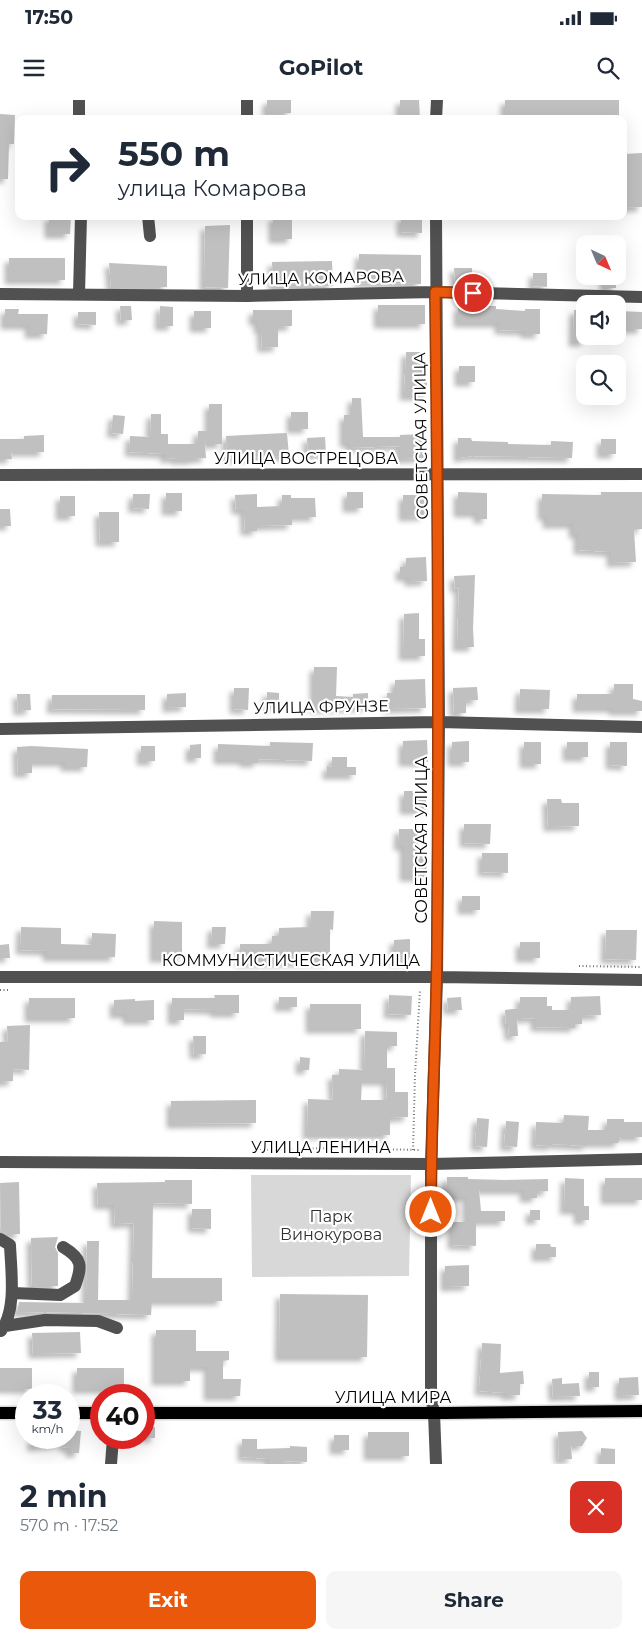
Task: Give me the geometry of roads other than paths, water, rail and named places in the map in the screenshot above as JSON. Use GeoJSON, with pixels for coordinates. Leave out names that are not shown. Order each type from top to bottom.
{"type":"FeatureCollection","features":[{"type":"Feature","properties":{"kind":"main road","name":"УЛИЦА МИРА"},"geometry":{"type":"LineString","coordinates":[[155,1413],[642,1411]]}},
{"type":"Feature","properties":{"kind":"main road"},"geometry":{"type":"LineString","coordinates":[[0,1413],[15,1413]]}},
{"type":"Feature","properties":{"kind":"street"},"geometry":{"type":"LineString","coordinates":[[79,100],[80,115]]}},
{"type":"Feature","properties":{"kind":"street"},"geometry":{"type":"LineString","coordinates":[[247,115],[248,100]]}},
{"type":"Feature","properties":{"kind":"street"},"geometry":{"type":"LineString","coordinates":[[436,100],[436,115]]}},
{"type":"Feature","properties":{"kind":"street"},"geometry":{"type":"LineString","coordinates":[[79,294],[81,220]]}},
{"type":"Feature","properties":{"kind":"street"},"geometry":{"type":"LineString","coordinates":[[148,220],[150,236]]}},
{"type":"Feature","properties":{"kind":"street"},"geometry":{"type":"LineString","coordinates":[[247,220],[247,296]]}},
{"type":"Feature","properties":{"kind":"street","name":"СОВЕТСКАЯ УЛИЦА"},"geometry":{"type":"LineString","coordinates":[[436,220],[439,722],[436,976],[431,1164],[431,1397],[434,1413],[436,1464]]}},
{"type":"Feature","properties":{"kind":"street","name":"УЛИЦА КОМАРОВА"},"geometry":{"type":"LineString","coordinates":[[0,294],[247,296],[435,292],[642,297]]}},
{"type":"Feature","properties":{"kind":"street","name":"УЛИЦА ВОСТРЕЦОВА"},"geometry":{"type":"LineString","coordinates":[[0,475],[642,474]]}},
{"type":"Feature","properties":{"kind":"street","name":"УЛИЦА ФРУНЗЕ"},"geometry":{"type":"LineString","coordinates":[[0,729],[439,722],[642,727]]}},
{"type":"Feature","properties":{"kind":"street","name":"КОММУНИСТИЧЕСКАЯ УЛИЦА"},"geometry":{"type":"LineString","coordinates":[[0,977],[436,976],[642,980]]}},
{"type":"Feature","properties":{"kind":"street","name":"УЛИЦА ЛЕНИНА"},"geometry":{"type":"LineString","coordinates":[[0,1162],[431,1164],[642,1159]]}},
{"type":"Feature","properties":{"kind":"street"},"geometry":{"type":"LineString","coordinates":[[0,1239],[10,1245],[13,1293],[2,1330],[45,1320],[98,1321],[116,1328]]}},
{"type":"Feature","properties":{"kind":"street"},"geometry":{"type":"LineString","coordinates":[[13,1293],[60,1295],[75,1286],[80,1264],[75,1254],[64,1248]]}},
{"type":"Feature","properties":{"kind":"street"},"geometry":{"type":"LineString","coordinates":[[111,1464],[112,1449]]}},
{"type":"Feature","properties":{"kind":"park label","name":"Парк Винокурова"},"geometry":{"type":"Point","coordinates":[331,1225]}}]}
